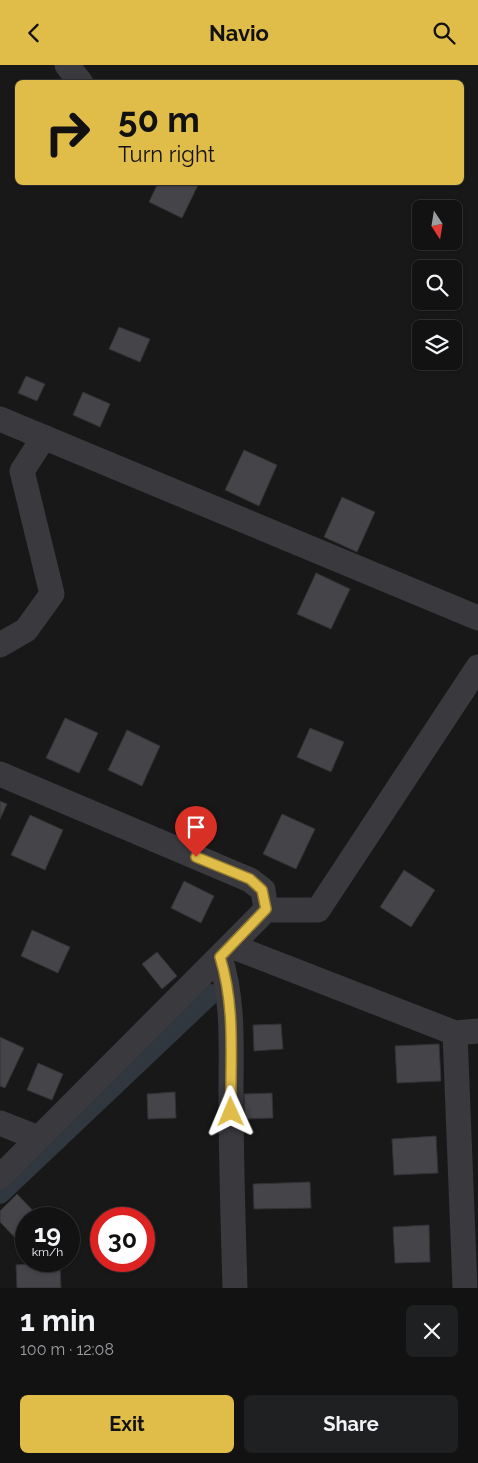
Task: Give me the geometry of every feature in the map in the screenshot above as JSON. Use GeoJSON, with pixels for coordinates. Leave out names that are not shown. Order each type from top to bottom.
{"type":"FeatureCollection","features":[{"type":"Feature","properties":{"kind":"street"},"geometry":{"type":"LineString","coordinates":[[67,65],[79,80]]}},
{"type":"Feature","properties":{"kind":"street"},"geometry":{"type":"LineString","coordinates":[[0,419],[478,618]]}},
{"type":"Feature","properties":{"kind":"street"},"geometry":{"type":"LineString","coordinates":[[0,645],[26,630],[52,594],[22,471],[44,437]]}},
{"type":"Feature","properties":{"kind":"street"},"geometry":{"type":"LineString","coordinates":[[0,1177],[266,909],[318,910],[478,667]]}},
{"type":"Feature","properties":{"kind":"street"},"geometry":{"type":"LineString","coordinates":[[0,774],[250,879],[262,890],[266,909]]}},
{"type":"Feature","properties":{"kind":"street"},"geometry":{"type":"LineString","coordinates":[[225,951],[467,1032],[465,1288]]}},
{"type":"Feature","properties":{"kind":"street"},"geometry":{"type":"LineString","coordinates":[[225,951],[232,1026],[231,1093],[235,1288]]}},
{"type":"Feature","properties":{"kind":"street"},"geometry":{"type":"LineString","coordinates":[[0,1123],[38,1138]]}},
{"type":"Feature","properties":{"kind":"building"},"geometry":{"type":"Polygon","coordinates":[[[157,185],[198,185],[182,218],[149,202],[157,185]]]}},
{"type":"Feature","properties":{"kind":"building"},"geometry":{"type":"Polygon","coordinates":[[[119,327],[150,339],[140,362],[109,349],[119,327]]]}},
{"type":"Feature","properties":{"kind":"building"},"geometry":{"type":"Polygon","coordinates":[[[26,376],[45,384],[37,401],[18,393],[26,376]]]}},
{"type":"Feature","properties":{"kind":"building"},"geometry":{"type":"Polygon","coordinates":[[[83,392],[110,404],[100,427],[73,415],[83,392]]]}},
{"type":"Feature","properties":{"kind":"building"},"geometry":{"type":"Polygon","coordinates":[[[244,450],[277,465],[259,506],[225,490],[244,450]]]}},
{"type":"Feature","properties":{"kind":"building"},"geometry":{"type":"Polygon","coordinates":[[[342,497],[375,512],[357,552],[324,537],[342,497]]]}},
{"type":"Feature","properties":{"kind":"building"},"geometry":{"type":"Polygon","coordinates":[[[316,573],[350,589],[331,629],[297,614],[316,573]]]}},
{"type":"Feature","properties":{"kind":"building"},"geometry":{"type":"Polygon","coordinates":[[[65,718],[98,733],[79,773],[46,758],[65,718]]]}},
{"type":"Feature","properties":{"kind":"building"},"geometry":{"type":"Polygon","coordinates":[[[310,728],[344,742],[331,772],[297,757],[310,728]]]}},
{"type":"Feature","properties":{"kind":"building"},"geometry":{"type":"Polygon","coordinates":[[[127,730],[160,746],[142,786],[108,770],[127,730]]]}},
{"type":"Feature","properties":{"kind":"building"},"geometry":{"type":"Polygon","coordinates":[[[0,801],[7,804],[0,819],[0,801]]]}},
{"type":"Feature","properties":{"kind":"building"},"geometry":{"type":"Polygon","coordinates":[[[282,814],[315,829],[296,869],[263,854],[282,814]]]}},
{"type":"Feature","properties":{"kind":"building"},"geometry":{"type":"Polygon","coordinates":[[[30,815],[63,830],[45,870],[11,855],[30,815]]]}},
{"type":"Feature","properties":{"kind":"building"},"geometry":{"type":"Polygon","coordinates":[[[404,870],[435,890],[411,927],[380,907],[404,870]]]}},
{"type":"Feature","properties":{"kind":"building"},"geometry":{"type":"Polygon","coordinates":[[[184,881],[214,896],[201,923],[171,908],[184,881]]]}},
{"type":"Feature","properties":{"kind":"building"},"geometry":{"type":"Polygon","coordinates":[[[32,930],[70,947],[58,973],[21,956],[32,930]]]}},
{"type":"Feature","properties":{"kind":"building"},"geometry":{"type":"Polygon","coordinates":[[[157,952],[177,976],[162,989],[142,964],[157,952]]]}},
{"type":"Feature","properties":{"kind":"building"},"geometry":{"type":"Polygon","coordinates":[[[281,1024],[283,1049],[254,1051],[253,1025],[281,1024]]]}},
{"type":"Feature","properties":{"kind":"building"},"geometry":{"type":"Polygon","coordinates":[[[0,1037],[24,1048],[5,1088],[0,1086],[0,1037]]]}},
{"type":"Feature","properties":{"kind":"building"},"geometry":{"type":"Polygon","coordinates":[[[439,1044],[441,1081],[397,1083],[395,1046],[439,1044]]]}},
{"type":"Feature","properties":{"kind":"building"},"geometry":{"type":"Polygon","coordinates":[[[38,1063],[63,1074],[52,1100],[27,1090],[38,1063]]]}},
{"type":"Feature","properties":{"kind":"building"},"geometry":{"type":"Polygon","coordinates":[[[175,1092],[176,1118],[148,1119],[147,1094],[175,1092]]]}},
{"type":"Feature","properties":{"kind":"building"},"geometry":{"type":"Polygon","coordinates":[[[272,1093],[273,1118],[245,1119],[244,1094],[272,1093]]]}},
{"type":"Feature","properties":{"kind":"building"},"geometry":{"type":"Polygon","coordinates":[[[436,1136],[438,1173],[394,1175],[392,1139],[436,1136]]]}},
{"type":"Feature","properties":{"kind":"building"},"geometry":{"type":"Polygon","coordinates":[[[310,1182],[311,1208],[254,1209],[253,1184],[310,1182]]]}},
{"type":"Feature","properties":{"kind":"building"},"geometry":{"type":"Polygon","coordinates":[[[17,1194],[29,1207],[15,1207],[15,1238],[0,1222],[0,1211],[17,1194]]]}},
{"type":"Feature","properties":{"kind":"building"},"geometry":{"type":"Polygon","coordinates":[[[429,1225],[430,1262],[395,1263],[393,1227],[429,1225]]]}},
{"type":"Feature","properties":{"kind":"building"},"geometry":{"type":"Polygon","coordinates":[[[16,1272],[60,1272],[61,1288],[17,1288],[16,1272]]]}},
{"type":"Feature","properties":{"kind":"waterway"},"geometry":{"type":"LineString","coordinates":[[0,1194],[211,994]]}},
{"type":"Feature","properties":{"kind":"route"},"geometry":{"type":"LineString","coordinates":[[196,857],[250,879],[262,890],[266,909],[220,957],[227,979],[232,1026],[231,1112]]}}]}
